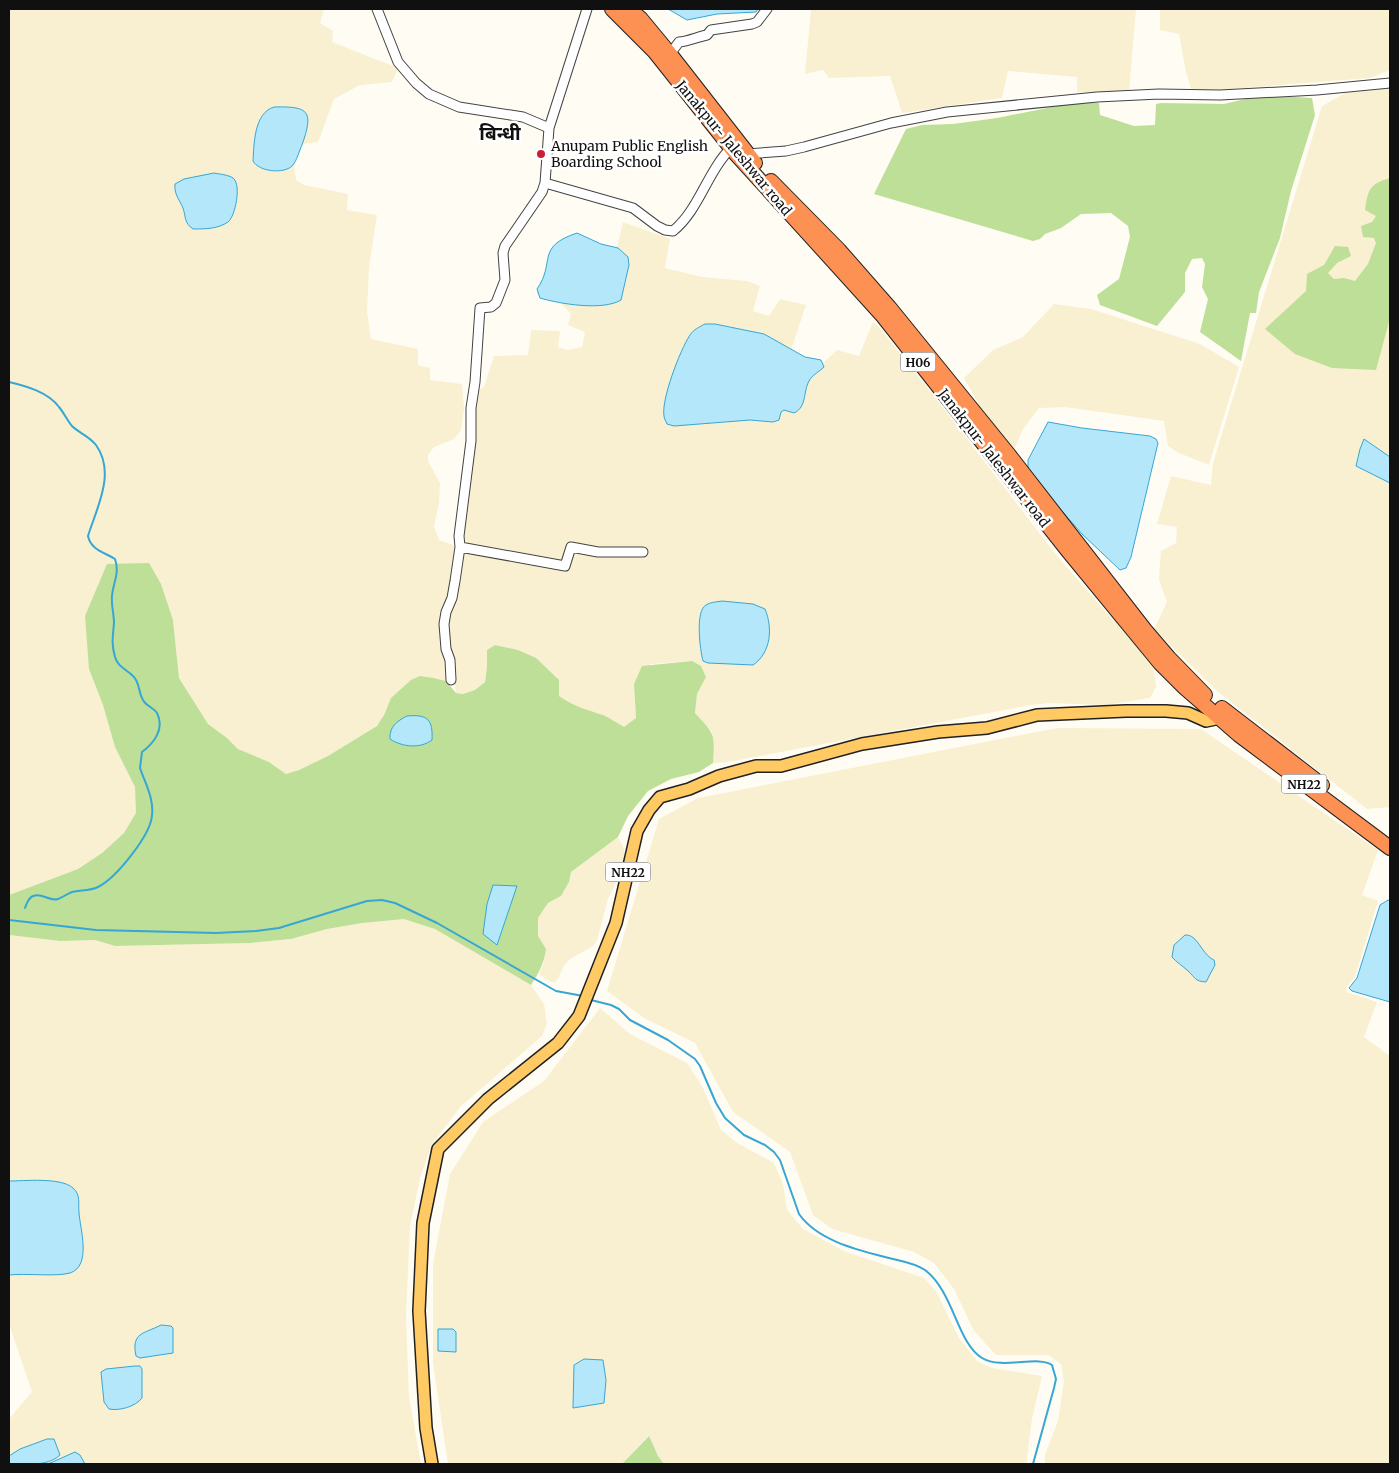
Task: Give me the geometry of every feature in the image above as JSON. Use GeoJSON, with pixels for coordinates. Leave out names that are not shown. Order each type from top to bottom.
{"type":"FeatureCollection","features":[{"type":"Feature","properties":{"kind":"highway","name":"Janakpur- Jaleshwar road"},"geometry":{"type":"LineString","coordinates":[[612,9],[654,51],[731,148],[774,198],[882,316],[1148,649],[1185,688],[1390,837]]}},
{"type":"Feature","properties":{"kind":"highway","name":"Janakpur- Jaleshwar road"},"geometry":{"type":"LineString","coordinates":[[629,9],[641,19],[670,54],[747,154],[783,194],[839,250],[889,307],[1151,637],[1210,700],[1239,735],[1390,848]]}},
{"type":"Feature","properties":{"kind":"main road","name":"NH22"},"geometry":{"type":"LineString","coordinates":[[432,1464],[426,1428],[419,1311],[423,1223],[438,1149],[488,1099],[558,1043],[579,1016],[616,923],[637,831],[649,810],[660,797],[689,789],[719,776],[756,766],[781,766],[862,744],[938,732],[987,728],[1036,715],[1166,711],[1188,713],[1206,720],[1223,715]]}},
{"type":"Feature","properties":{"kind":"street"},"geometry":{"type":"LineString","coordinates":[[377,9],[398,62],[416,83],[429,94],[459,106],[523,117],[549,128]]}},
{"type":"Feature","properties":{"kind":"street"},"geometry":{"type":"LineString","coordinates":[[451,680],[444,624],[452,598],[460,547],[459,536],[470,440],[480,308],[491,307],[496,304],[505,280],[503,253],[505,246],[537,200],[545,183],[549,128],[587,9]]}},
{"type":"Feature","properties":{"kind":"street"},"geometry":{"type":"LineString","coordinates":[[670,54],[679,42],[688,42],[699,36],[707,35],[711,30],[757,22],[767,9]]}},
{"type":"Feature","properties":{"kind":"street"},"geometry":{"type":"LineString","coordinates":[[747,154],[786,151],[891,123],[947,112],[1097,96],[1220,95],[1317,90],[1390,83]]}},
{"type":"Feature","properties":{"kind":"street"},"geometry":{"type":"LineString","coordinates":[[545,183],[633,208],[657,226],[673,231],[690,212],[723,156],[731,148]]}},
{"type":"Feature","properties":{"kind":"street"},"geometry":{"type":"LineString","coordinates":[[460,547],[565,566],[571,547],[598,552],[643,552]]}},
{"type":"Feature","properties":{"kind":"shaded area"},"geometry":{"type":"Polygon","coordinates":[[[9,9],[324,9],[320,23],[333,31],[332,42],[398,68],[392,82],[360,85],[334,99],[318,142],[302,144],[294,165],[296,180],[304,185],[348,194],[347,210],[377,215],[369,267],[367,312],[371,339],[418,349],[418,365],[430,368],[430,380],[462,384],[464,409],[461,430],[454,439],[434,447],[428,455],[428,461],[440,483],[439,503],[434,526],[439,540],[453,545],[456,550],[453,575],[442,622],[448,680],[438,679],[387,707],[381,721],[373,729],[328,756],[286,774],[269,762],[238,749],[208,724],[179,678],[173,620],[89,669],[103,705],[115,747],[135,787],[137,813],[124,833],[102,853],[78,869],[9,895],[9,9]]]}},
{"type":"Feature","properties":{"kind":"shaded area"},"geometry":{"type":"Polygon","coordinates":[[[811,9],[1136,9],[1129,92],[1105,94],[1077,92],[1077,77],[1008,71],[1002,98],[902,113],[890,76],[829,78],[823,70],[805,74],[811,9]]]}},
{"type":"Feature","properties":{"kind":"shaded area"},"geometry":{"type":"Polygon","coordinates":[[[1160,9],[1390,9],[1390,70],[1370,78],[1192,92],[1179,34],[1160,30],[1160,9]]]}},
{"type":"Feature","properties":{"kind":"shaded area"},"geometry":{"type":"Polygon","coordinates":[[[1390,88],[1390,807],[1367,809],[1217,691],[1154,629],[1167,602],[1159,580],[1161,551],[1176,543],[1177,527],[1157,524],[1171,476],[1211,485],[1213,463],[1322,106],[1347,92],[1390,88]]]}},
{"type":"Feature","properties":{"kind":"shaded area"},"geometry":{"type":"Polygon","coordinates":[[[623,222],[670,239],[665,268],[702,277],[747,281],[760,286],[753,311],[769,316],[780,299],[806,305],[791,350],[805,357],[821,360],[823,363],[837,350],[859,356],[873,322],[883,331],[1057,556],[1107,613],[1126,631],[1145,658],[1151,663],[1156,687],[1150,698],[1105,705],[1049,703],[1031,705],[728,762],[713,763],[714,742],[712,732],[695,713],[697,694],[706,677],[700,666],[692,661],[651,664],[634,684],[636,718],[624,727],[605,716],[569,703],[559,696],[559,680],[518,650],[495,645],[487,650],[485,682],[475,690],[464,694],[456,693],[448,623],[455,599],[477,391],[484,387],[494,356],[528,355],[531,330],[560,331],[558,347],[568,350],[582,347],[585,332],[568,325],[571,314],[560,302],[540,298],[537,294],[537,289],[545,273],[548,254],[556,243],[577,233],[601,244],[617,248],[623,222]]]}},
{"type":"Feature","properties":{"kind":"shaded area"},"geometry":{"type":"Polygon","coordinates":[[[1054,304],[1091,309],[1200,344],[1239,367],[1209,465],[1179,453],[1168,446],[1164,421],[1065,407],[1039,408],[1023,429],[1014,450],[1003,439],[982,410],[964,378],[993,350],[1023,337],[1054,304]]]}},
{"type":"Feature","properties":{"kind":"shaded area"},"geometry":{"type":"Polygon","coordinates":[[[1057,728],[1201,729],[1378,850],[1362,895],[1378,901],[1355,977],[1346,987],[1347,992],[1377,1002],[1364,1037],[1390,1056],[1390,1464],[1045,1464],[1045,1455],[1058,1421],[1064,1381],[1061,1364],[1048,1355],[996,1355],[974,1331],[954,1289],[934,1263],[914,1252],[832,1229],[813,1215],[790,1152],[733,1112],[695,1043],[644,1018],[607,991],[659,819],[698,798],[1057,728]]]}},
{"type":"Feature","properties":{"kind":"shaded area"},"geometry":{"type":"Polygon","coordinates":[[[618,837],[623,846],[625,856],[621,872],[608,899],[597,940],[593,946],[570,959],[556,982],[550,982],[539,974],[544,962],[538,936],[538,918],[548,903],[561,896],[569,882],[571,872],[618,837]]]}},
{"type":"Feature","properties":{"kind":"shaded area"},"geometry":{"type":"Polygon","coordinates":[[[404,918],[435,929],[531,985],[544,1004],[547,1024],[542,1036],[460,1107],[431,1146],[420,1178],[410,1226],[406,1316],[409,1397],[421,1464],[9,1464],[9,1419],[32,1392],[9,1324],[9,935],[60,941],[95,940],[115,946],[249,943],[291,939],[327,929],[404,918]]]}},
{"type":"Feature","properties":{"kind":"shaded area"},"geometry":{"type":"Polygon","coordinates":[[[600,1008],[630,1034],[687,1063],[703,1088],[721,1130],[737,1143],[774,1163],[783,1184],[787,1210],[803,1229],[844,1251],[924,1278],[936,1291],[959,1338],[977,1361],[992,1368],[1042,1376],[1032,1419],[1026,1464],[664,1464],[648,1436],[622,1464],[448,1464],[433,1363],[433,1264],[450,1174],[483,1122],[544,1081],[600,1008]]]}},
{"type":"Feature","properties":{"kind":"green space"},"geometry":{"type":"Polygon","coordinates":[[[1262,95],[1312,98],[1315,115],[1291,191],[1280,238],[1259,292],[1256,313],[1250,313],[1241,361],[1200,332],[1208,299],[1202,287],[1205,264],[1202,258],[1192,259],[1185,273],[1185,292],[1157,326],[1100,305],[1097,295],[1119,279],[1130,237],[1128,226],[1111,213],[1081,214],[1061,228],[1033,241],[874,194],[906,129],[922,125],[953,124],[997,118],[1077,102],[1099,103],[1100,115],[1134,126],[1155,125],[1156,104],[1224,104],[1262,95]]]}},
{"type":"Feature","properties":{"kind":"green space"},"geometry":{"type":"Polygon","coordinates":[[[1390,178],[1390,318],[1376,370],[1332,368],[1295,354],[1265,329],[1306,291],[1307,274],[1324,265],[1335,246],[1348,247],[1351,256],[1337,263],[1328,273],[1334,279],[1344,278],[1355,281],[1368,264],[1376,243],[1374,238],[1363,237],[1361,226],[1372,222],[1376,216],[1365,210],[1367,197],[1374,185],[1390,178]]]}},
{"type":"Feature","properties":{"kind":"green space"},"geometry":{"type":"Polygon","coordinates":[[[149,563],[161,584],[173,620],[179,678],[208,724],[238,749],[269,762],[286,774],[328,756],[377,726],[391,698],[411,680],[420,676],[446,681],[456,693],[463,694],[475,690],[485,682],[487,650],[495,645],[518,650],[536,658],[559,680],[559,696],[575,705],[606,716],[624,727],[636,718],[634,684],[642,666],[692,661],[701,666],[706,677],[697,694],[695,713],[707,726],[712,735],[714,746],[713,763],[699,772],[671,779],[648,791],[628,816],[618,837],[571,872],[569,882],[561,896],[548,903],[538,918],[538,936],[546,949],[541,968],[531,985],[435,929],[404,919],[362,923],[327,929],[291,939],[250,943],[115,946],[95,940],[60,941],[9,935],[9,895],[78,869],[102,853],[124,833],[136,813],[135,787],[115,747],[103,705],[89,669],[85,616],[107,564],[149,563]]]}},
{"type":"Feature","properties":{"kind":"green space"},"geometry":{"type":"Polygon","coordinates":[[[649,1436],[658,1456],[664,1464],[622,1464],[649,1436]]]}},
{"type":"Feature","properties":{"kind":"water"},"geometry":{"type":"Polygon","coordinates":[[[668,9],[758,9],[756,12],[717,14],[687,20],[668,9]]]}},
{"type":"Feature","properties":{"kind":"water"},"geometry":{"type":"Polygon","coordinates":[[[274,107],[295,108],[306,113],[308,118],[306,134],[295,161],[288,169],[278,171],[260,168],[253,161],[256,130],[259,122],[267,110],[274,107]]]}},
{"type":"Feature","properties":{"kind":"water"},"geometry":{"type":"Polygon","coordinates":[[[214,173],[227,175],[236,182],[237,194],[233,214],[228,222],[220,226],[207,229],[193,229],[187,222],[176,194],[175,184],[184,179],[214,173]]]}},
{"type":"Feature","properties":{"kind":"water"},"geometry":{"type":"Polygon","coordinates":[[[577,233],[601,244],[618,248],[628,257],[629,265],[621,300],[593,306],[540,298],[537,289],[551,250],[564,238],[577,233]]]}},
{"type":"Feature","properties":{"kind":"water"},"geometry":{"type":"Polygon","coordinates":[[[705,324],[715,324],[764,334],[805,357],[821,360],[824,367],[809,381],[801,407],[794,413],[784,410],[781,412],[779,420],[773,422],[750,420],[674,426],[667,424],[664,416],[665,399],[677,363],[691,333],[705,324]]]}},
{"type":"Feature","properties":{"kind":"water"},"geometry":{"type":"Polygon","coordinates":[[[1048,422],[1150,436],[1156,439],[1158,443],[1131,557],[1126,568],[1120,570],[1082,534],[1034,479],[1028,467],[1028,460],[1048,422]]]}},
{"type":"Feature","properties":{"kind":"water"},"geometry":{"type":"Polygon","coordinates":[[[1364,439],[1390,457],[1390,483],[1356,466],[1364,439]]]}},
{"type":"Feature","properties":{"kind":"water"},"geometry":{"type":"Polygon","coordinates":[[[722,601],[753,604],[765,609],[768,616],[769,640],[764,654],[753,665],[708,663],[703,661],[700,640],[700,615],[706,605],[722,601]]]}},
{"type":"Feature","properties":{"kind":"water"},"geometry":{"type":"Polygon","coordinates":[[[407,716],[420,716],[428,720],[432,740],[422,745],[411,746],[400,744],[390,739],[394,725],[407,716]]]}},
{"type":"Feature","properties":{"kind":"water"},"geometry":{"type":"Polygon","coordinates":[[[493,885],[517,886],[497,945],[483,934],[487,904],[493,885]]]}},
{"type":"Feature","properties":{"kind":"water"},"geometry":{"type":"Polygon","coordinates":[[[1388,900],[1390,901],[1390,1002],[1352,991],[1349,988],[1357,978],[1380,905],[1388,900]]]}},
{"type":"Feature","properties":{"kind":"water"},"geometry":{"type":"Polygon","coordinates":[[[1185,935],[1193,938],[1214,960],[1215,965],[1206,982],[1196,979],[1172,957],[1174,945],[1185,935]]]}},
{"type":"Feature","properties":{"kind":"water"},"geometry":{"type":"Polygon","coordinates":[[[9,1181],[60,1182],[76,1191],[79,1199],[83,1246],[81,1263],[77,1269],[64,1274],[9,1275],[9,1181]]]}},
{"type":"Feature","properties":{"kind":"water"},"geometry":{"type":"Polygon","coordinates":[[[161,1325],[173,1328],[173,1353],[140,1358],[136,1356],[135,1342],[137,1338],[144,1332],[161,1325]]]}},
{"type":"Feature","properties":{"kind":"water"},"geometry":{"type":"Polygon","coordinates":[[[438,1329],[453,1329],[456,1332],[456,1352],[438,1351],[438,1329]]]}},
{"type":"Feature","properties":{"kind":"water"},"geometry":{"type":"Polygon","coordinates":[[[584,1359],[603,1360],[606,1380],[604,1403],[573,1408],[574,1365],[584,1359]]]}},
{"type":"Feature","properties":{"kind":"water"},"geometry":{"type":"Polygon","coordinates":[[[140,1366],[142,1369],[142,1398],[127,1408],[109,1409],[104,1402],[101,1372],[106,1369],[140,1366]]]}},
{"type":"Feature","properties":{"kind":"water"},"geometry":{"type":"Polygon","coordinates":[[[47,1439],[54,1439],[60,1455],[55,1459],[36,1464],[9,1464],[9,1456],[20,1449],[47,1439]]]}},
{"type":"Feature","properties":{"kind":"water"},"geometry":{"type":"Polygon","coordinates":[[[75,1452],[80,1455],[85,1464],[48,1464],[75,1452]]]}},
{"type":"Feature","properties":{"kind":"waterway"},"geometry":{"type":"LineString","coordinates":[[9,382],[49,397],[59,407],[72,426],[96,445],[102,456],[105,478],[103,490],[88,536],[95,548],[115,559],[117,573],[112,599],[113,644],[116,660],[120,666],[135,678],[143,700],[157,713],[160,725],[154,740],[142,752],[140,768],[150,797],[152,809],[150,823],[146,833],[123,866],[98,887],[72,892],[55,900],[36,895],[29,899],[25,908]]}},
{"type":"Feature","properties":{"kind":"waterway"},"geometry":{"type":"LineString","coordinates":[[9,920],[96,930],[216,933],[256,931],[279,928],[367,901],[382,900],[395,903],[437,923],[556,991],[583,996]]}},
{"type":"Feature","properties":{"kind":"waterway"},"geometry":{"type":"LineString","coordinates":[[591,1000],[619,1009],[630,1020],[668,1040],[695,1059],[725,1118],[744,1135],[765,1145],[780,1160],[799,1214],[817,1231],[852,1248],[908,1262],[925,1270],[935,1279],[943,1291],[967,1341],[982,1358],[999,1363],[1038,1361],[1052,1365],[1056,1379],[1033,1464]]}},
{"type":"Feature","properties":{"kind":"place","name":"Anupam Public English Boarding School"},"geometry":{"type":"Point","coordinates":[541,154]}},
{"type":"Feature","properties":{"kind":"district","name":"बिन्धी"},"geometry":{"type":"Point","coordinates":[500,133]}}]}
